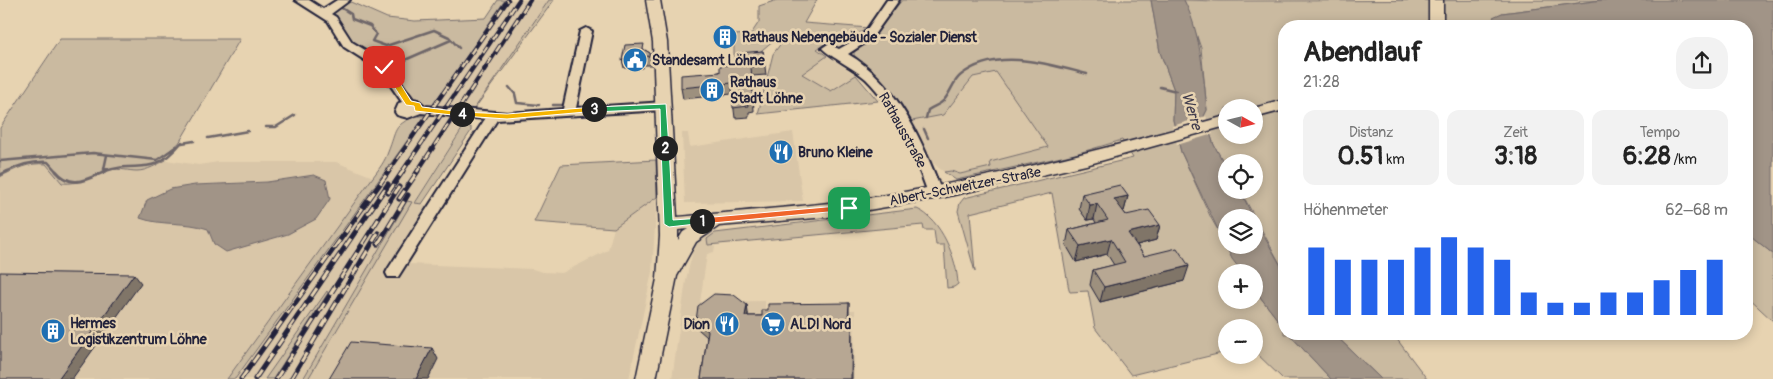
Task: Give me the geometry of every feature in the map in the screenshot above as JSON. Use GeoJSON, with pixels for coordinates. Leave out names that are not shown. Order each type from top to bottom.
{"type":"FeatureCollection","features":[{"type":"Feature","properties":{"kind":"main road"},"geometry":{"type":"LineString","coordinates":[[646,379],[667,279],[669,224],[660,42],[653,0]]}},
{"type":"Feature","properties":{"kind":"main road"},"geometry":{"type":"LineString","coordinates":[[1436,0],[1436,20]]}},
{"type":"Feature","properties":{"kind":"main road"},"geometry":{"type":"LineString","coordinates":[[1263,110],[1278,106]]}},
{"type":"Feature","properties":{"kind":"main road","name":"Albert-Schweitzer-Straße"},"geometry":{"type":"LineString","coordinates":[[669,224],[849,208],[935,193],[1036,172],[1218,123]]}},
{"type":"Feature","properties":{"kind":"main road"},"geometry":{"type":"LineString","coordinates":[[667,279],[689,237],[715,220]]}},
{"type":"Feature","properties":{"kind":"street"},"geometry":{"type":"LineString","coordinates":[[301,0],[336,25],[348,44],[388,72],[413,106],[493,116],[543,115],[664,106]]}},
{"type":"Feature","properties":{"kind":"street"},"geometry":{"type":"LineString","coordinates":[[323,14],[344,0]]}},
{"type":"Feature","properties":{"kind":"street","name":"Rathausstraße"},"geometry":{"type":"LineString","coordinates":[[893,0],[867,37],[834,51],[861,68],[887,98],[915,148],[935,193]]}},
{"type":"Feature","properties":{"kind":"street"},"geometry":{"type":"LineString","coordinates":[[569,112],[586,31]]}},
{"type":"Feature","properties":{"kind":"street"},"geometry":{"type":"LineString","coordinates":[[393,273],[493,116]]}},
{"type":"Feature","properties":{"kind":"shaded area"},"geometry":{"type":"Polygon","coordinates":[[[346,0],[387,18],[415,21],[486,18],[498,0],[505,0],[431,108],[406,94],[392,82],[362,52],[330,14],[346,0]]]}},
{"type":"Feature","properties":{"kind":"shaded area"},"geometry":{"type":"Polygon","coordinates":[[[505,0],[549,0],[472,112],[415,202],[442,209],[409,264],[532,269],[543,272],[562,273],[608,250],[614,228],[657,197],[652,272],[629,379],[308,379],[411,202],[407,201],[303,379],[235,379],[452,78],[505,0]]]}},
{"type":"Feature","properties":{"kind":"shaded area"},"geometry":{"type":"Polygon","coordinates":[[[549,0],[554,0],[472,112],[549,0]]]}},
{"type":"Feature","properties":{"kind":"shaded area"},"geometry":{"type":"Polygon","coordinates":[[[777,0],[817,0],[804,23],[869,28],[839,44],[826,43],[817,49],[827,56],[802,74],[831,91],[856,75],[878,101],[758,114],[773,54],[785,38],[775,39],[749,61],[734,62],[734,35],[751,34],[759,22],[759,6],[777,0]]]}},
{"type":"Feature","properties":{"kind":"shaded area"},"geometry":{"type":"Polygon","coordinates":[[[902,0],[1151,0],[1160,52],[1174,90],[1173,120],[1181,152],[1218,230],[1218,254],[1232,254],[1237,264],[1218,264],[1218,309],[1263,309],[1263,301],[1278,320],[1278,340],[1295,340],[1331,379],[1283,379],[1263,360],[1263,319],[1218,319],[1218,354],[1131,375],[1095,328],[1088,291],[1070,292],[1069,290],[1052,193],[970,213],[975,272],[958,211],[960,203],[964,198],[1133,158],[1122,140],[1075,154],[956,180],[944,172],[951,171],[960,174],[991,167],[990,162],[1048,147],[996,72],[973,77],[943,115],[907,122],[887,85],[854,55],[854,52],[878,35],[875,34],[902,0]]]}},
{"type":"Feature","properties":{"kind":"shaded area"},"geometry":{"type":"Polygon","coordinates":[[[1184,0],[1602,0],[1502,13],[1499,20],[1278,20],[1278,260],[1263,232],[1263,209],[1250,209],[1245,199],[1263,199],[1263,154],[1219,154],[1204,116],[1207,110],[1201,48],[1184,0]]]}},
{"type":"Feature","properties":{"kind":"shaded area"},"geometry":{"type":"Polygon","coordinates":[[[60,39],[240,39],[179,143],[164,155],[166,160],[145,170],[110,170],[75,183],[62,183],[46,164],[28,165],[0,177],[0,128],[60,39]]]}},
{"type":"Feature","properties":{"kind":"shaded area"},"geometry":{"type":"Polygon","coordinates":[[[827,56],[856,75],[831,91],[801,74],[827,56]]]}},
{"type":"Feature","properties":{"kind":"shaded area"},"geometry":{"type":"Polygon","coordinates":[[[996,72],[1048,147],[991,162],[992,167],[959,174],[951,171],[944,172],[928,159],[907,122],[943,115],[973,77],[996,72]]]}},
{"type":"Feature","properties":{"kind":"shaded area"},"geometry":{"type":"Polygon","coordinates":[[[416,116],[425,116],[235,379],[227,379],[380,168],[396,130],[403,123],[416,116]]]}},
{"type":"Feature","properties":{"kind":"shaded area"},"geometry":{"type":"Polygon","coordinates":[[[464,126],[471,127],[471,131],[422,204],[415,203],[464,126]]]}},
{"type":"Feature","properties":{"kind":"shaded area"},"geometry":{"type":"Polygon","coordinates":[[[793,132],[803,201],[685,203],[682,133],[688,133],[690,147],[793,132]]]}},
{"type":"Feature","properties":{"kind":"shaded area"},"geometry":{"type":"Polygon","coordinates":[[[166,160],[199,165],[218,162],[336,162],[373,177],[227,379],[0,379],[0,177],[22,166],[38,163],[46,164],[62,183],[83,181],[111,170],[155,166],[166,160]],[[314,175],[267,182],[195,185],[140,217],[150,222],[192,224],[208,229],[214,244],[226,252],[288,234],[314,175]]]}},
{"type":"Feature","properties":{"kind":"shaded area"},"geometry":{"type":"Polygon","coordinates":[[[656,160],[657,197],[614,228],[534,222],[561,165],[656,160]]]}},
{"type":"Feature","properties":{"kind":"shaded area"},"geometry":{"type":"Polygon","coordinates":[[[407,201],[412,202],[308,379],[303,379],[407,201]]]}},
{"type":"Feature","properties":{"kind":"shaded area"},"geometry":{"type":"Polygon","coordinates":[[[917,209],[933,221],[946,241],[955,263],[957,274],[958,284],[954,287],[947,288],[944,245],[936,245],[934,230],[924,230],[923,225],[708,245],[707,239],[715,233],[917,209]]]}},
{"type":"Feature","properties":{"kind":"shaded area"},"geometry":{"type":"Polygon","coordinates":[[[715,233],[707,239],[708,245],[715,246],[714,252],[707,254],[700,302],[765,301],[765,312],[855,310],[854,379],[672,379],[686,280],[695,242],[700,234],[715,233]]]}},
{"type":"Feature","properties":{"kind":"shaded area"},"geometry":{"type":"Polygon","coordinates":[[[1753,238],[1773,254],[1773,321],[1753,302],[1753,238]]]}},
{"type":"Feature","properties":{"kind":"shaded area"},"geometry":{"type":"Polygon","coordinates":[[[327,291],[328,293],[273,379],[265,379],[327,291]]]}},
{"type":"Feature","properties":{"kind":"shaded area"},"geometry":{"type":"Polygon","coordinates":[[[1340,340],[1398,340],[1427,379],[1381,379],[1340,340]]]}},
{"type":"Feature","properties":{"kind":"water","name":"Werre"},"geometry":{"type":"Polygon","coordinates":[[[1151,0],[1184,0],[1198,40],[1207,110],[1204,116],[1219,154],[1218,199],[1244,199],[1249,209],[1218,209],[1218,230],[1181,152],[1173,120],[1174,90],[1160,52],[1151,0]]]}},
{"type":"Feature","properties":{"kind":"water"},"geometry":{"type":"Polygon","coordinates":[[[1602,0],[1773,0],[1773,254],[1753,238],[1753,20],[1495,20],[1493,17],[1502,13],[1602,0]]]}},
{"type":"Feature","properties":{"kind":"water"},"geometry":{"type":"Polygon","coordinates":[[[314,175],[326,180],[330,199],[316,219],[288,234],[226,252],[214,244],[208,229],[140,218],[147,200],[170,189],[195,185],[267,182],[314,175]]]}},
{"type":"Feature","properties":{"kind":"water"},"geometry":{"type":"Polygon","coordinates":[[[1263,235],[1278,261],[1278,320],[1263,301],[1263,264],[1236,264],[1230,254],[1263,254],[1263,235]]]}},
{"type":"Feature","properties":{"kind":"water"},"geometry":{"type":"Polygon","coordinates":[[[1295,340],[1340,340],[1381,379],[1331,379],[1295,340]]]}},
{"type":"Feature","properties":{"kind":"pier"},"geometry":{"type":"Polygon","coordinates":[[[1206,116],[1213,134],[1177,145],[1172,126],[1206,116]]]}},
{"type":"Feature","properties":{"kind":"building"},"geometry":{"type":"Polygon","coordinates":[[[644,44],[643,49],[650,53],[650,56],[641,57],[641,60],[622,60],[625,45],[644,44]]]}},
{"type":"Feature","properties":{"kind":"building"},"geometry":{"type":"Polygon","coordinates":[[[763,51],[764,64],[751,66],[753,100],[747,101],[748,106],[733,108],[732,83],[681,88],[681,75],[720,72],[720,66],[738,64],[738,53],[763,51]]]}},
{"type":"Feature","properties":{"kind":"building"},"geometry":{"type":"Polygon","coordinates":[[[1120,185],[1128,196],[1114,199],[1126,215],[1149,210],[1160,225],[1128,233],[1144,256],[1177,248],[1189,266],[1104,287],[1093,270],[1125,262],[1111,239],[1080,246],[1069,230],[1108,220],[1097,204],[1090,205],[1082,194],[1120,185]]]}},
{"type":"Feature","properties":{"kind":"building","name":"Hermes Logistikzentrum Löhne"},"geometry":{"type":"Polygon","coordinates":[[[0,272],[134,274],[58,379],[0,379],[0,272]]]}},
{"type":"Feature","properties":{"kind":"building"},"geometry":{"type":"Polygon","coordinates":[[[714,294],[734,295],[747,305],[745,316],[762,316],[762,310],[768,310],[768,304],[849,303],[848,318],[852,318],[851,379],[701,379],[708,331],[696,321],[698,306],[714,294]]]}},
{"type":"Feature","properties":{"kind":"building"},"geometry":{"type":"Polygon","coordinates":[[[351,342],[432,348],[416,379],[329,379],[351,342]]]}},
{"type":"Feature","properties":{"kind":"waterway"},"geometry":{"type":"LineString","coordinates":[[340,7],[351,14],[352,19],[370,26],[376,34],[372,41],[386,46],[434,30],[449,37],[459,48]]}},
{"type":"Feature","properties":{"kind":"waterway"},"geometry":{"type":"LineString","coordinates":[[405,60],[451,40]]}},
{"type":"Feature","properties":{"kind":"waterway"},"geometry":{"type":"LineString","coordinates":[[926,118],[928,110],[944,100],[961,75],[975,67],[990,62],[1023,60],[1087,74]]}},
{"type":"Feature","properties":{"kind":"waterway"},"geometry":{"type":"LineString","coordinates":[[509,87],[515,94],[517,103],[539,105]]}},
{"type":"Feature","properties":{"kind":"waterway","name":"Werre"},"geometry":{"type":"LineString","coordinates":[[1160,87],[1176,91]]}},
{"type":"Feature","properties":{"kind":"waterway"},"geometry":{"type":"LineString","coordinates":[[553,105],[566,105]]}},
{"type":"Feature","properties":{"kind":"waterway"},"geometry":{"type":"LineString","coordinates":[[266,127],[276,127],[295,115]]}},
{"type":"Feature","properties":{"kind":"waterway"},"geometry":{"type":"LineString","coordinates":[[924,129],[928,138]]}},
{"type":"Feature","properties":{"kind":"waterway"},"geometry":{"type":"LineString","coordinates":[[208,138],[248,131]]}},
{"type":"Feature","properties":{"kind":"waterway"},"geometry":{"type":"LineString","coordinates":[[182,143],[194,141]]}},
{"type":"Feature","properties":{"kind":"waterway"},"geometry":{"type":"LineString","coordinates":[[106,171],[115,168],[152,165],[171,154],[182,142]]}},
{"type":"Feature","properties":{"kind":"waterway"},"geometry":{"type":"LineString","coordinates":[[0,161],[93,153],[157,160],[177,146]]}},
{"type":"Feature","properties":{"kind":"waterway"},"geometry":{"type":"LineString","coordinates":[[107,155],[104,169],[108,169]]}},
{"type":"Feature","properties":{"kind":"waterway"},"geometry":{"type":"LineString","coordinates":[[0,175],[16,167],[37,162],[48,162],[57,172]]}},
{"type":"Feature","properties":{"kind":"waterway"},"geometry":{"type":"LineString","coordinates":[[57,172],[68,180],[80,181],[106,171]]}},
{"type":"Feature","properties":{"kind":"railway"},"geometry":{"type":"LineString","coordinates":[[388,172],[508,0]]}},
{"type":"Feature","properties":{"kind":"railway"},"geometry":{"type":"LineString","coordinates":[[402,172],[519,0]]}},
{"type":"Feature","properties":{"kind":"railway"},"geometry":{"type":"LineString","coordinates":[[417,172],[530,0]]}},
{"type":"Feature","properties":{"kind":"railway"},"geometry":{"type":"LineString","coordinates":[[241,379],[389,171]]}},
{"type":"Feature","properties":{"kind":"railway"},"geometry":{"type":"LineString","coordinates":[[388,193],[403,171]]}},
{"type":"Feature","properties":{"kind":"railway"},"geometry":{"type":"LineString","coordinates":[[399,199],[418,171]]}},
{"type":"Feature","properties":{"kind":"railway"},"geometry":{"type":"LineString","coordinates":[[255,379],[388,184]]}},
{"type":"Feature","properties":{"kind":"railway"},"geometry":{"type":"LineString","coordinates":[[276,379],[399,187]]}},
{"type":"Feature","properties":{"kind":"railway"},"geometry":{"type":"LineString","coordinates":[[378,244],[408,195]]}},
{"type":"Feature","properties":{"kind":"railway"},"geometry":{"type":"LineString","coordinates":[[291,379],[378,233]]}},
{"type":"Feature","properties":{"kind":"place","name":"Rathaus Nebengebäude - Sozialer Dienst"},"geometry":{"type":"Point","coordinates":[725,37]}},
{"type":"Feature","properties":{"kind":"place","name":"Standesamt Löhne"},"geometry":{"type":"Point","coordinates":[635,60]}},
{"type":"Feature","properties":{"kind":"place","name":"Rathaus Stadt Löhne"},"geometry":{"type":"Point","coordinates":[712,90]}},
{"type":"Feature","properties":{"kind":"place","name":"Bruno Kleine"},"geometry":{"type":"Point","coordinates":[781,152]}},
{"type":"Feature","properties":{"kind":"place","name":"Dion"},"geometry":{"type":"Point","coordinates":[727,324]}},
{"type":"Feature","properties":{"kind":"place","name":"ALDI Nord"},"geometry":{"type":"Point","coordinates":[773,324]}},
{"type":"Feature","properties":{"kind":"place","name":"Hermes Logistikzentrum Löhne"},"geometry":{"type":"Point","coordinates":[53,331]}},
{"type":"Feature","properties":{"kind":"route"},"geometry":{"type":"LineString","coordinates":[[384,67],[409,103],[418,104],[418,109],[507,117],[595,109],[664,106],[669,224],[849,208]]}}]}
